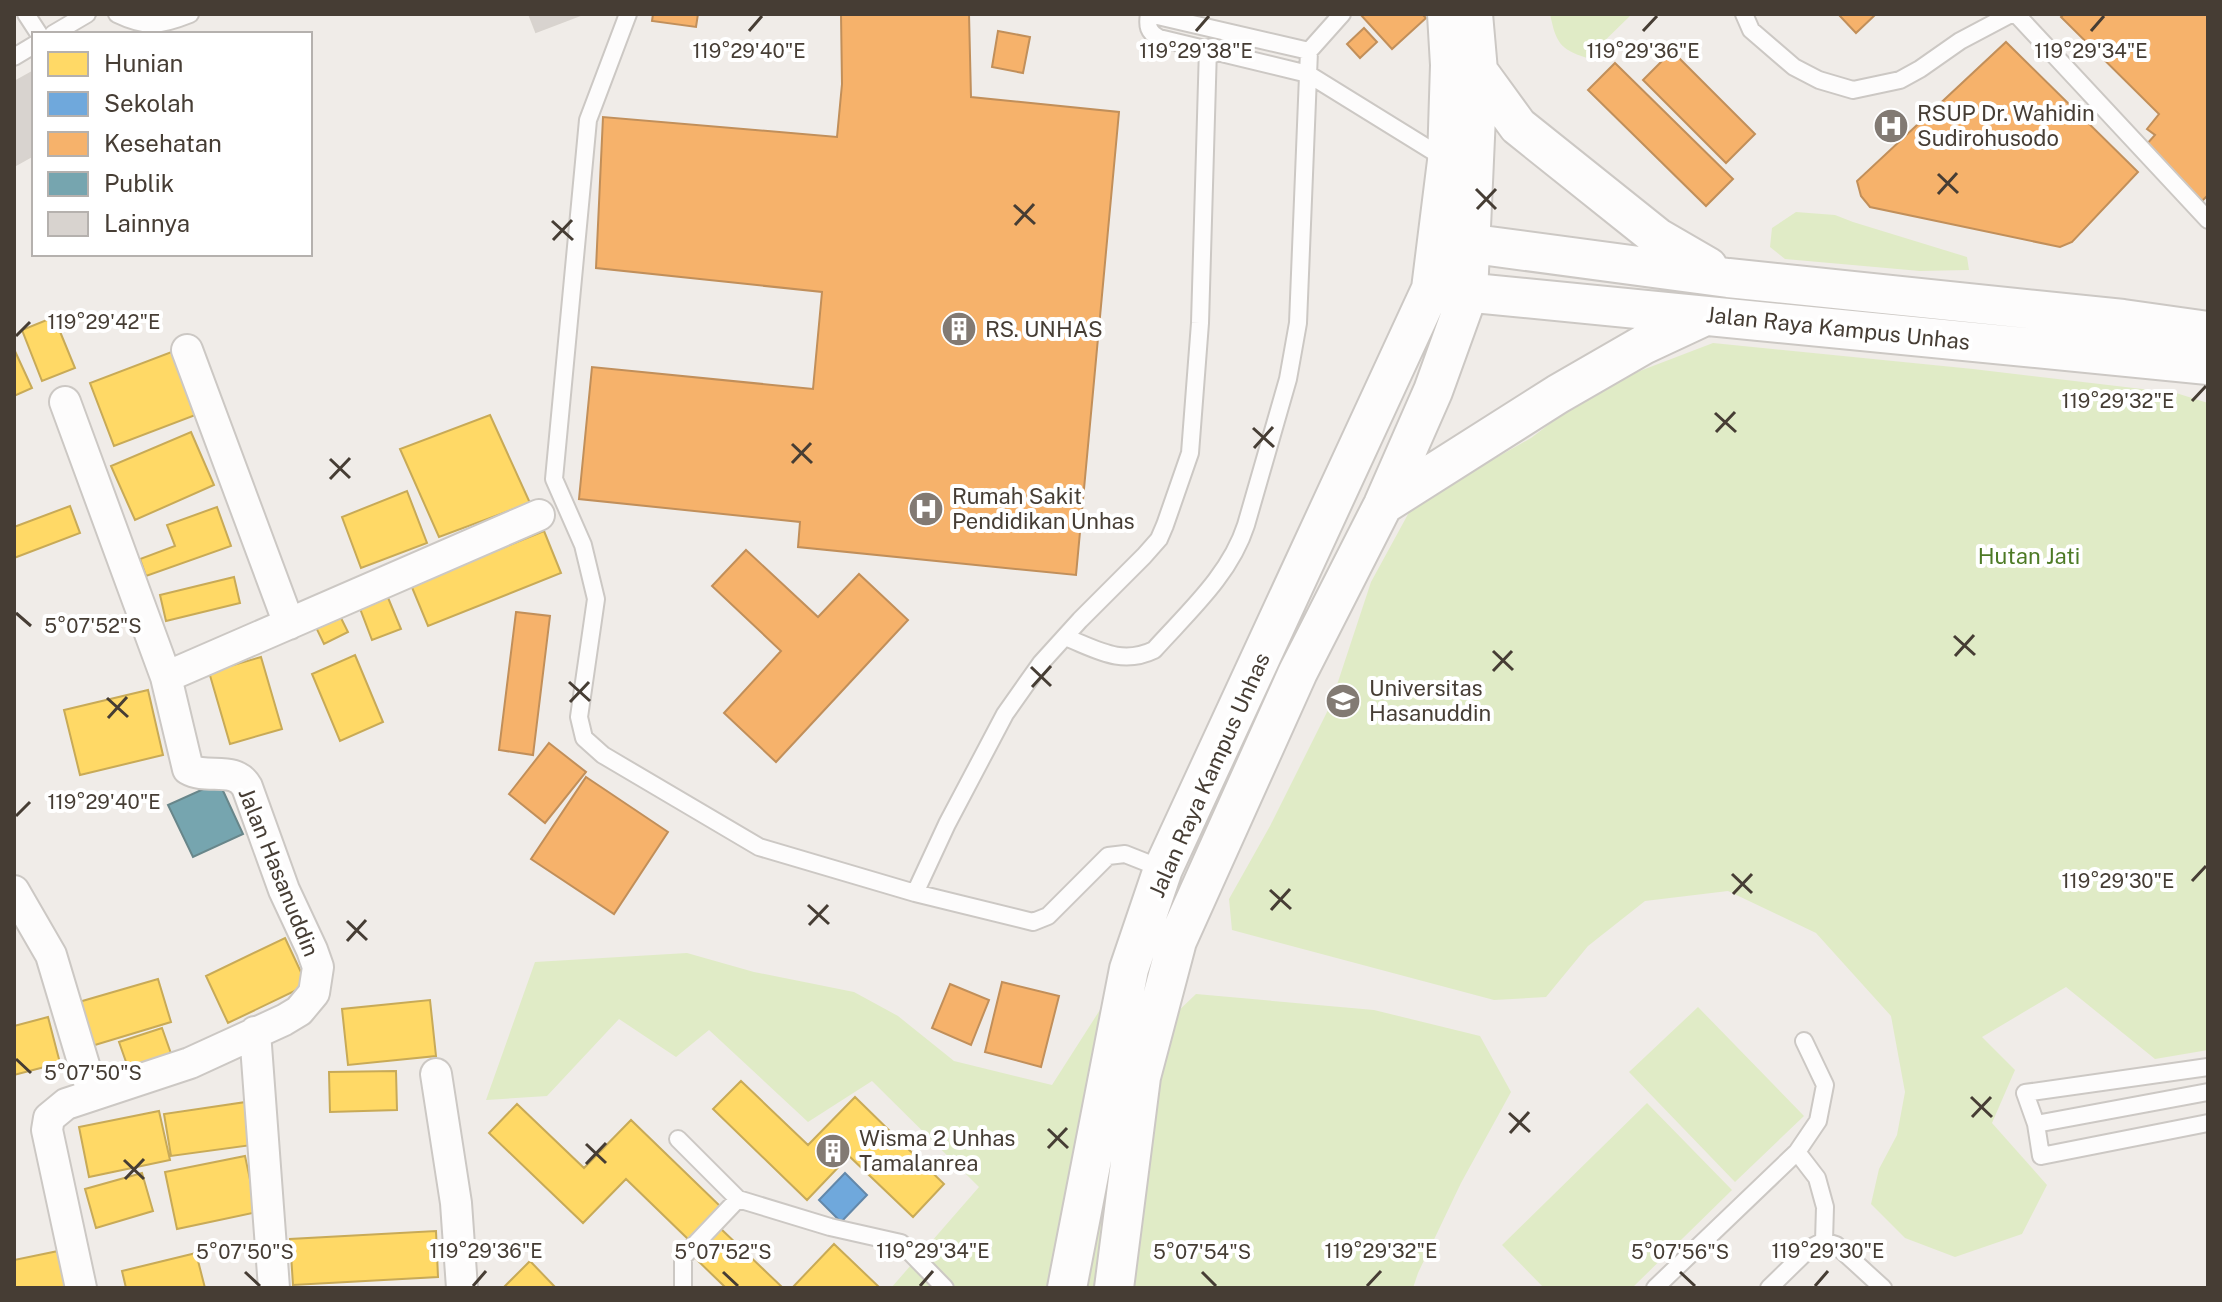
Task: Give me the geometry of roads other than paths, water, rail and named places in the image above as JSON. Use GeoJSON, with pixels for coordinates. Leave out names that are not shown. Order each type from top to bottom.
{"type":"FeatureCollection","features":[{"type":"Feature","properties":{"kind":"street","name":"Jalan Raya Kampus Unhas"},"geometry":{"type":"LineString","coordinates":[[1447,14],[1450,65],[1447,161],[1454,241]]}},
{"type":"Feature","properties":{"kind":"street","name":"Jalan Raya Kampus Unhas"},"geometry":{"type":"LineString","coordinates":[[1114,1288],[1141,1077],[1177,941],[1298,672],[1383,505],[1433,391],[1450,291],[1478,71],[1473,14]]}},
{"type":"Feature","properties":{"kind":"street"},"geometry":{"type":"LineString","coordinates":[[1478,71],[1518,126],[1567,167],[1658,238],[1728,278]]}},
{"type":"Feature","properties":{"kind":"street","name":"Jalan Raya Kampus Unhas"},"geometry":{"type":"LineString","coordinates":[[1454,241],[1728,278],[2123,319],[2207,335]]}},
{"type":"Feature","properties":{"kind":"street","name":"Jalan Raya Kampus Unhas"},"geometry":{"type":"LineString","coordinates":[[1450,291],[1706,316],[2207,335]]}},
{"type":"Feature","properties":{"kind":"street","name":"Jalan Raya Kampus Unhas"},"geometry":{"type":"LineString","coordinates":[[1067,1288],[1129,969],[1162,872],[1450,291]]}},
{"type":"Feature","properties":{"kind":"street"},"geometry":{"type":"LineString","coordinates":[[1383,505],[1570,387],[1643,345],[1706,316]]}},
{"type":"Feature","properties":{"kind":"street"},"geometry":{"type":"LineString","coordinates":[[187,350],[289,624]]}},
{"type":"Feature","properties":{"kind":"street"},"geometry":{"type":"LineString","coordinates":[[65,402],[166,677],[539,515]]}},
{"type":"Feature","properties":{"kind":"street","name":"Jalan Hasanuddin"},"geometry":{"type":"LineString","coordinates":[[81,1288],[47,1130],[49,1118],[66,1104],[190,1063],[284,1020],[314,993],[318,967],[284,890],[245,782],[236,776],[195,773],[187,767],[166,677]]}},
{"type":"Feature","properties":{"kind":"street"},"geometry":{"type":"LineString","coordinates":[[1162,872],[1200,889]]}},
{"type":"Feature","properties":{"kind":"street"},"geometry":{"type":"LineString","coordinates":[[14,891],[51,955],[93,1095]]}},
{"type":"Feature","properties":{"kind":"street"},"geometry":{"type":"LineString","coordinates":[[255,1032],[274,1288]]}},
{"type":"Feature","properties":{"kind":"street"},"geometry":{"type":"LineString","coordinates":[[436,1074],[456,1203],[462,1288]]}},
{"type":"Feature","properties":{"kind":"lane"},"geometry":{"type":"LineString","coordinates":[[26,14],[38,32]]}},
{"type":"Feature","properties":{"kind":"lane"},"geometry":{"type":"LineString","coordinates":[[56,32],[87,14]]}},
{"type":"Feature","properties":{"kind":"lane"},"geometry":{"type":"LineString","coordinates":[[117,14],[144,25],[190,14]]}},
{"type":"Feature","properties":{"kind":"lane"},"geometry":{"type":"LineString","coordinates":[[628,14],[588,120],[554,479],[583,545],[596,599],[579,717],[584,738],[603,755],[759,847],[915,893],[1033,922],[1048,916],[1108,856],[1125,854],[1162,872]]}},
{"type":"Feature","properties":{"kind":"lane"},"geometry":{"type":"LineString","coordinates":[[1309,51],[1149,14],[1147,25],[1151,33],[1159,38],[1308,74],[1447,161]]}},
{"type":"Feature","properties":{"kind":"lane"},"geometry":{"type":"LineString","coordinates":[[1065,637],[1117,658],[1141,657],[1154,650],[1227,567],[1242,537],[1288,379],[1298,323],[1309,51],[1342,14]]}},
{"type":"Feature","properties":{"kind":"lane"},"geometry":{"type":"LineString","coordinates":[[1744,14],[1751,30],[1794,67],[1819,80],[1853,90],[1900,80],[1960,41],[2013,14],[2208,220]]}},
{"type":"Feature","properties":{"kind":"lane"},"geometry":{"type":"LineString","coordinates":[[14,57],[32,46]]}},
{"type":"Feature","properties":{"kind":"lane"},"geometry":{"type":"LineString","coordinates":[[915,893],[947,824],[1005,714],[1041,663],[1159,539],[1190,453],[1200,323],[1208,48]]}},
{"type":"Feature","properties":{"kind":"lane"},"geometry":{"type":"LineString","coordinates":[[1655,1288],[1797,1152],[1818,1121],[1825,1085],[1804,1041]]}},
{"type":"Feature","properties":{"kind":"lane"},"geometry":{"type":"LineString","coordinates":[[2208,1067],[2025,1093],[2036,1124],[2041,1156],[2208,1123]]}},
{"type":"Feature","properties":{"kind":"lane"},"geometry":{"type":"LineString","coordinates":[[2036,1124],[2208,1092]]}},
{"type":"Feature","properties":{"kind":"lane"},"geometry":{"type":"LineString","coordinates":[[678,1139],[738,1199],[830,1227],[901,1243],[945,1288]]}},
{"type":"Feature","properties":{"kind":"lane"},"geometry":{"type":"LineString","coordinates":[[1797,1152],[1817,1178],[1825,1207],[1824,1241]]}},
{"type":"Feature","properties":{"kind":"lane"},"geometry":{"type":"LineString","coordinates":[[683,1288],[683,1257],[738,1199]]}},
{"type":"Feature","properties":{"kind":"lane"},"geometry":{"type":"LineString","coordinates":[[1769,1288],[1810,1248],[1824,1241],[1836,1245],[1883,1288]]}},
{"type":"Feature","properties":{"kind":"place","name":"RSUP Dr. Wahidin Sudirohusodo"},"geometry":{"type":"Point","coordinates":[1891,126]}},
{"type":"Feature","properties":{"kind":"place","name":"RS. UNHAS"},"geometry":{"type":"Point","coordinates":[959,329]}},
{"type":"Feature","properties":{"kind":"place","name":"Rumah Sakit Pendidikan Unhas"},"geometry":{"type":"Point","coordinates":[926,509]}},
{"type":"Feature","properties":{"kind":"place","name":"Universitas Hasanuddin"},"geometry":{"type":"Point","coordinates":[1343,701]}},
{"type":"Feature","properties":{"kind":"place","name":"Wisma 2 Unhas Tamalanrea"},"geometry":{"type":"Point","coordinates":[833,1151]}},
{"type":"Feature","properties":{"kind":"park label","name":"Hutan Jati"},"geometry":{"type":"Point","coordinates":[2029,556]}}]}
